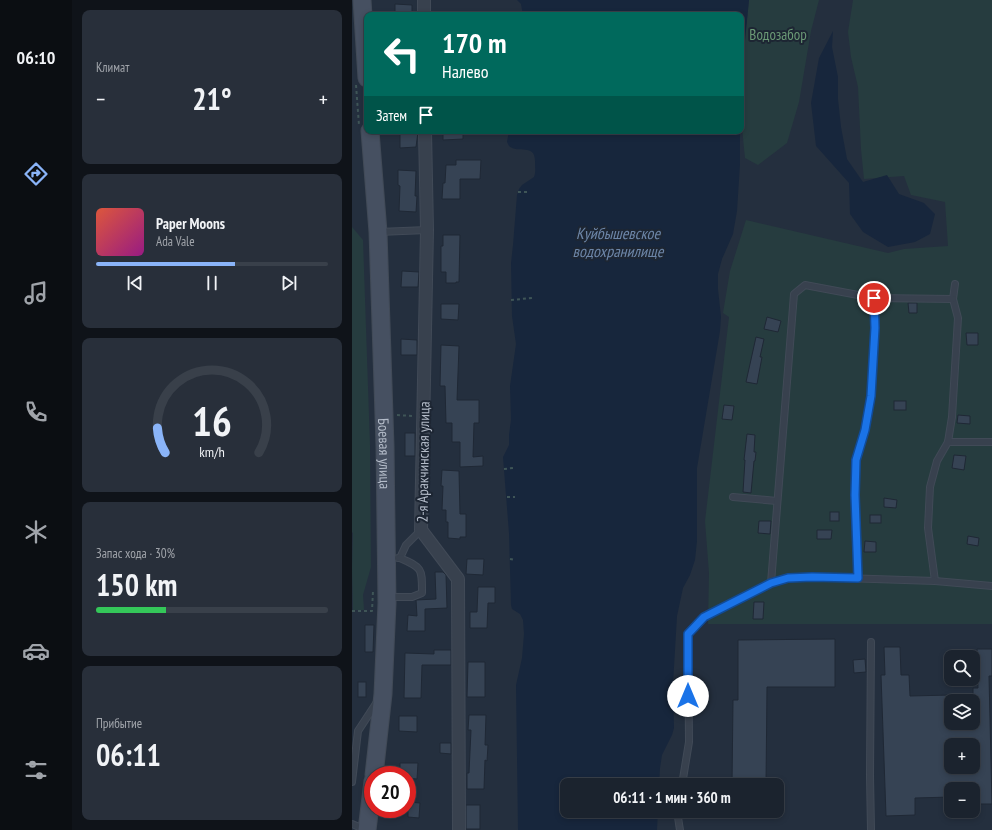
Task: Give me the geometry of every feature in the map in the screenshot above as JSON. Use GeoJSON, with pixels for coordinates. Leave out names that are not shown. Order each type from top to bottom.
{"type":"FeatureCollection","features":[{"type":"Feature","properties":{"kind":"main road"},"geometry":{"type":"LineString","coordinates":[[361,79],[362,0]]}},
{"type":"Feature","properties":{"kind":"main road","name":"Боевая улица"},"geometry":{"type":"LineString","coordinates":[[366,134],[378,232],[384,415],[393,558],[386,598],[383,694],[375,766]]}},
{"type":"Feature","properties":{"kind":"street"},"geometry":{"type":"LineString","coordinates":[[424,0],[424,12]]}},
{"type":"Feature","properties":{"kind":"street","name":"2-я Аракчинская улица"},"geometry":{"type":"LineString","coordinates":[[425,134],[427,230],[421,530],[458,580],[459,830]]}},
{"type":"Feature","properties":{"kind":"lane"},"geometry":{"type":"LineString","coordinates":[[378,232],[427,230]]}},
{"type":"Feature","properties":{"kind":"lane"},"geometry":{"type":"LineString","coordinates":[[935,582],[928,528],[930,487],[937,461],[948,442],[952,417],[958,318],[953,299],[955,284]]}},
{"type":"Feature","properties":{"kind":"lane"},"geometry":{"type":"LineString","coordinates":[[771,583],[794,294],[805,285],[874,298],[953,299]]}},
{"type":"Feature","properties":{"kind":"lane"},"geometry":{"type":"LineString","coordinates":[[858,578],[855,495],[856,460],[865,430],[871,396],[875,328],[874,298]]}},
{"type":"Feature","properties":{"kind":"lane"},"geometry":{"type":"LineString","coordinates":[[948,442],[992,442]]}},
{"type":"Feature","properties":{"kind":"lane"},"geometry":{"type":"LineString","coordinates":[[734,497],[777,501]]}},
{"type":"Feature","properties":{"kind":"lane"},"geometry":{"type":"LineString","coordinates":[[386,598],[412,596],[422,593],[422,575],[418,566],[393,558],[421,530]]}},
{"type":"Feature","properties":{"kind":"lane"},"geometry":{"type":"LineString","coordinates":[[683,778],[689,742],[688,634],[704,617],[771,583],[788,578],[858,578],[992,586]]}},
{"type":"Feature","properties":{"kind":"lane"},"geometry":{"type":"LineString","coordinates":[[871,642],[871,830]]}},
{"type":"Feature","properties":{"kind":"lane"},"geometry":{"type":"LineString","coordinates":[[352,782],[358,731],[383,694]]}},
{"type":"Feature","properties":{"kind":"lane"},"geometry":{"type":"LineString","coordinates":[[678,818],[680,830]]}},
{"type":"Feature","properties":{"kind":"path"},"geometry":{"type":"LineString","coordinates":[[361,79],[364,116]]}},
{"type":"Feature","properties":{"kind":"path"},"geometry":{"type":"LineString","coordinates":[[518,192],[529,192]]}},
{"type":"Feature","properties":{"kind":"path"},"geometry":{"type":"LineString","coordinates":[[511,300],[532,298]]}},
{"type":"Feature","properties":{"kind":"path"},"geometry":{"type":"LineString","coordinates":[[384,415],[424,416]]}},
{"type":"Feature","properties":{"kind":"path"},"geometry":{"type":"LineString","coordinates":[[504,469],[513,468]]}},
{"type":"Feature","properties":{"kind":"path"},"geometry":{"type":"LineString","coordinates":[[507,497],[515,497]]}},
{"type":"Feature","properties":{"kind":"path"},"geometry":{"type":"LineString","coordinates":[[510,559],[515,560]]}},
{"type":"Feature","properties":{"kind":"path"},"geometry":{"type":"LineString","coordinates":[[352,612],[372,611]]}},
{"type":"Feature","properties":{"kind":"green space","name":"Водозабор"},"geometry":{"type":"Polygon","coordinates":[[[749,0],[819,0],[811,31],[799,102],[787,143],[758,165],[745,158],[743,134],[744,42],[749,0]]]}},
{"type":"Feature","properties":{"kind":"green space","name":"Водозабор"},"geometry":{"type":"Polygon","coordinates":[[[853,0],[992,0],[992,624],[708,624],[709,573],[705,521],[729,317],[723,313],[730,271],[746,220],[888,253],[904,249],[948,246],[945,202],[911,195],[904,176],[864,179],[858,87],[851,57],[848,32],[853,0]]]}},
{"type":"Feature","properties":{"kind":"green space"},"geometry":{"type":"Polygon","coordinates":[[[352,227],[363,240],[370,445],[371,567],[363,595],[364,610],[353,610],[352,227]]]}},
{"type":"Feature","properties":{"kind":"water"},"geometry":{"type":"Polygon","coordinates":[[[517,0],[749,0],[744,51],[744,12],[522,12],[521,4],[517,0]]]}},
{"type":"Feature","properties":{"kind":"water"},"geometry":{"type":"Polygon","coordinates":[[[833,31],[832,47],[838,77],[838,99],[841,127],[847,159],[863,182],[887,175],[899,194],[924,203],[935,214],[930,234],[915,242],[888,247],[863,232],[850,214],[849,183],[816,146],[811,103],[819,58],[833,31]]]}},
{"type":"Feature","properties":{"kind":"water","name":"Куйбышевское водохранилище"},"geometry":{"type":"Polygon","coordinates":[[[508,134],[740,134],[737,211],[733,234],[722,259],[718,274],[721,317],[720,331],[697,468],[697,541],[695,560],[690,575],[683,588],[677,616],[673,684],[674,728],[662,755],[659,778],[560,778],[560,818],[658,818],[657,830],[518,830],[516,685],[522,658],[524,634],[523,620],[520,614],[512,609],[511,605],[509,533],[503,457],[509,445],[511,420],[510,386],[516,344],[512,316],[511,263],[517,195],[522,185],[534,177],[535,161],[532,152],[529,150],[517,149],[509,146],[507,142],[508,134]]]}},
{"type":"Feature","properties":{"kind":"building"},"geometry":{"type":"Polygon","coordinates":[[[395,4],[412,5],[412,12],[395,12],[395,4]]]}},
{"type":"Feature","properties":{"kind":"building"},"geometry":{"type":"Polygon","coordinates":[[[400,134],[418,134],[416,147],[400,148],[400,134]]]}},
{"type":"Feature","properties":{"kind":"building"},"geometry":{"type":"Polygon","coordinates":[[[443,134],[463,134],[463,139],[443,140],[443,134]]]}},
{"type":"Feature","properties":{"kind":"building"},"geometry":{"type":"Polygon","coordinates":[[[456,160],[481,160],[480,179],[460,179],[460,199],[442,199],[446,165],[456,165],[456,160]]]}},
{"type":"Feature","properties":{"kind":"building"},"geometry":{"type":"Polygon","coordinates":[[[398,170],[416,171],[416,212],[399,211],[400,186],[398,185],[398,170]]]}},
{"type":"Feature","properties":{"kind":"building"},"geometry":{"type":"Polygon","coordinates":[[[443,235],[460,235],[459,282],[456,283],[446,283],[446,272],[441,272],[441,246],[443,246],[443,235]]]}},
{"type":"Feature","properties":{"kind":"building"},"geometry":{"type":"Polygon","coordinates":[[[402,271],[419,272],[418,287],[401,287],[402,271]]]}},
{"type":"Feature","properties":{"kind":"building"},"geometry":{"type":"Polygon","coordinates":[[[908,303],[917,303],[917,313],[909,313],[908,303]]]}},
{"type":"Feature","properties":{"kind":"building"},"geometry":{"type":"Polygon","coordinates":[[[441,304],[459,304],[458,320],[441,319],[441,304]]]}},
{"type":"Feature","properties":{"kind":"building"},"geometry":{"type":"Polygon","coordinates":[[[767,317],[781,321],[778,332],[764,329],[767,317]]]}},
{"type":"Feature","properties":{"kind":"building"},"geometry":{"type":"Polygon","coordinates":[[[966,333],[978,333],[978,345],[967,345],[966,333]]]}},
{"type":"Feature","properties":{"kind":"building"},"geometry":{"type":"Polygon","coordinates":[[[756,337],[764,339],[757,384],[746,382],[756,337]]]}},
{"type":"Feature","properties":{"kind":"building"},"geometry":{"type":"Polygon","coordinates":[[[401,339],[417,340],[417,355],[401,355],[401,339]]]}},
{"type":"Feature","properties":{"kind":"building"},"geometry":{"type":"Polygon","coordinates":[[[441,345],[459,346],[457,400],[479,400],[479,423],[474,423],[473,457],[483,456],[483,466],[460,467],[460,442],[452,442],[452,423],[446,423],[445,386],[440,386],[441,345]]]}},
{"type":"Feature","properties":{"kind":"building"},"geometry":{"type":"Polygon","coordinates":[[[894,401],[906,401],[906,410],[894,410],[894,401]]]}},
{"type":"Feature","properties":{"kind":"building"},"geometry":{"type":"Polygon","coordinates":[[[724,405],[734,406],[732,420],[722,419],[724,405]]]}},
{"type":"Feature","properties":{"kind":"building"},"geometry":{"type":"Polygon","coordinates":[[[958,415],[970,416],[970,424],[957,423],[958,415]]]}},
{"type":"Feature","properties":{"kind":"building"},"geometry":{"type":"Polygon","coordinates":[[[405,433],[415,433],[415,456],[405,456],[405,433]]]}},
{"type":"Feature","properties":{"kind":"building"},"geometry":{"type":"Polygon","coordinates":[[[747,434],[755,435],[754,452],[756,452],[751,493],[743,492],[744,460],[747,434]]]}},
{"type":"Feature","properties":{"kind":"building"},"geometry":{"type":"Polygon","coordinates":[[[954,455],[966,456],[964,470],[952,468],[954,455]]]}},
{"type":"Feature","properties":{"kind":"building"},"geometry":{"type":"Polygon","coordinates":[[[442,470],[459,471],[460,514],[466,514],[466,537],[460,537],[460,539],[448,538],[446,510],[442,510],[442,470]]]}},
{"type":"Feature","properties":{"kind":"building"},"geometry":{"type":"Polygon","coordinates":[[[884,498],[897,500],[896,508],[884,507],[884,498]]]}},
{"type":"Feature","properties":{"kind":"building"},"geometry":{"type":"Polygon","coordinates":[[[830,512],[839,512],[839,521],[830,521],[830,512]]]}},
{"type":"Feature","properties":{"kind":"building"},"geometry":{"type":"Polygon","coordinates":[[[870,515],[881,515],[881,523],[870,523],[870,515]]]}},
{"type":"Feature","properties":{"kind":"building"},"geometry":{"type":"Polygon","coordinates":[[[759,521],[771,521],[770,534],[758,533],[759,521]]]}},
{"type":"Feature","properties":{"kind":"building"},"geometry":{"type":"Polygon","coordinates":[[[817,530],[832,530],[831,539],[817,539],[817,530]]]}},
{"type":"Feature","properties":{"kind":"building"},"geometry":{"type":"Polygon","coordinates":[[[968,536],[979,538],[978,546],[967,544],[968,536]]]}},
{"type":"Feature","properties":{"kind":"building"},"geometry":{"type":"Polygon","coordinates":[[[865,541],[876,542],[876,552],[864,552],[865,541]]]}},
{"type":"Feature","properties":{"kind":"building"},"geometry":{"type":"Polygon","coordinates":[[[467,559],[484,559],[483,575],[466,574],[467,559]]]}},
{"type":"Feature","properties":{"kind":"building"},"geometry":{"type":"Polygon","coordinates":[[[435,572],[443,572],[446,575],[447,608],[425,609],[425,631],[407,631],[408,615],[417,616],[416,600],[436,599],[435,572]]]}},
{"type":"Feature","properties":{"kind":"building"},"geometry":{"type":"Polygon","coordinates":[[[478,587],[495,587],[495,603],[488,603],[487,628],[470,628],[470,612],[477,612],[478,587]]]}},
{"type":"Feature","properties":{"kind":"building"},"geometry":{"type":"Polygon","coordinates":[[[754,602],[764,602],[763,619],[753,619],[754,602]]]}},
{"type":"Feature","properties":{"kind":"building"},"geometry":{"type":"Polygon","coordinates":[[[365,625],[374,625],[373,652],[365,652],[365,625]]]}},
{"type":"Feature","properties":{"kind":"building"},"geometry":{"type":"Polygon","coordinates":[[[835,639],[835,687],[767,687],[766,778],[732,778],[733,700],[738,700],[738,640],[835,639]]]}},
{"type":"Feature","properties":{"kind":"building"},"geometry":{"type":"Polygon","coordinates":[[[884,647],[900,647],[901,675],[909,675],[910,696],[944,695],[944,730],[980,730],[980,694],[973,694],[973,688],[978,688],[978,686],[980,686],[980,650],[977,649],[992,649],[992,676],[989,676],[992,804],[980,804],[980,782],[944,782],[944,797],[915,798],[915,815],[886,816],[881,675],[885,675],[884,647]]]}},
{"type":"Feature","properties":{"kind":"building"},"geometry":{"type":"Polygon","coordinates":[[[434,650],[451,650],[451,665],[422,665],[421,698],[404,698],[405,653],[434,654],[434,650]]]}},
{"type":"Feature","properties":{"kind":"building"},"geometry":{"type":"Polygon","coordinates":[[[865,659],[866,672],[854,673],[853,660],[865,659]]]}},
{"type":"Feature","properties":{"kind":"building"},"geometry":{"type":"Polygon","coordinates":[[[468,662],[485,662],[485,697],[467,697],[468,662]]]}},
{"type":"Feature","properties":{"kind":"building"},"geometry":{"type":"Polygon","coordinates":[[[358,682],[366,682],[366,697],[358,697],[358,682]]]}},
{"type":"Feature","properties":{"kind":"building"},"geometry":{"type":"Polygon","coordinates":[[[469,715],[486,715],[485,745],[488,745],[487,761],[485,760],[484,789],[467,789],[471,730],[468,730],[469,715]]]}},
{"type":"Feature","properties":{"kind":"building"},"geometry":{"type":"Polygon","coordinates":[[[399,716],[417,716],[417,732],[399,731],[399,716]]]}},
{"type":"Feature","properties":{"kind":"building"},"geometry":{"type":"Polygon","coordinates":[[[440,743],[451,743],[451,754],[440,753],[440,743]]]}},
{"type":"Feature","properties":{"kind":"building"},"geometry":{"type":"Polygon","coordinates":[[[400,763],[418,763],[417,779],[416,766],[400,766],[400,763]]]}},
{"type":"Feature","properties":{"kind":"building"},"geometry":{"type":"Polygon","coordinates":[[[416,803],[420,803],[419,818],[416,818],[416,803]]]}},
{"type":"Feature","properties":{"kind":"building"},"geometry":{"type":"Polygon","coordinates":[[[466,805],[480,805],[480,829],[466,829],[466,805]]]}},
{"type":"Feature","properties":{"kind":"route"},"geometry":{"type":"LineString","coordinates":[[688,696],[688,634],[704,617],[771,583],[788,578],[858,578],[855,495],[856,460],[865,430],[871,396],[875,328],[874,298]]}}]}
